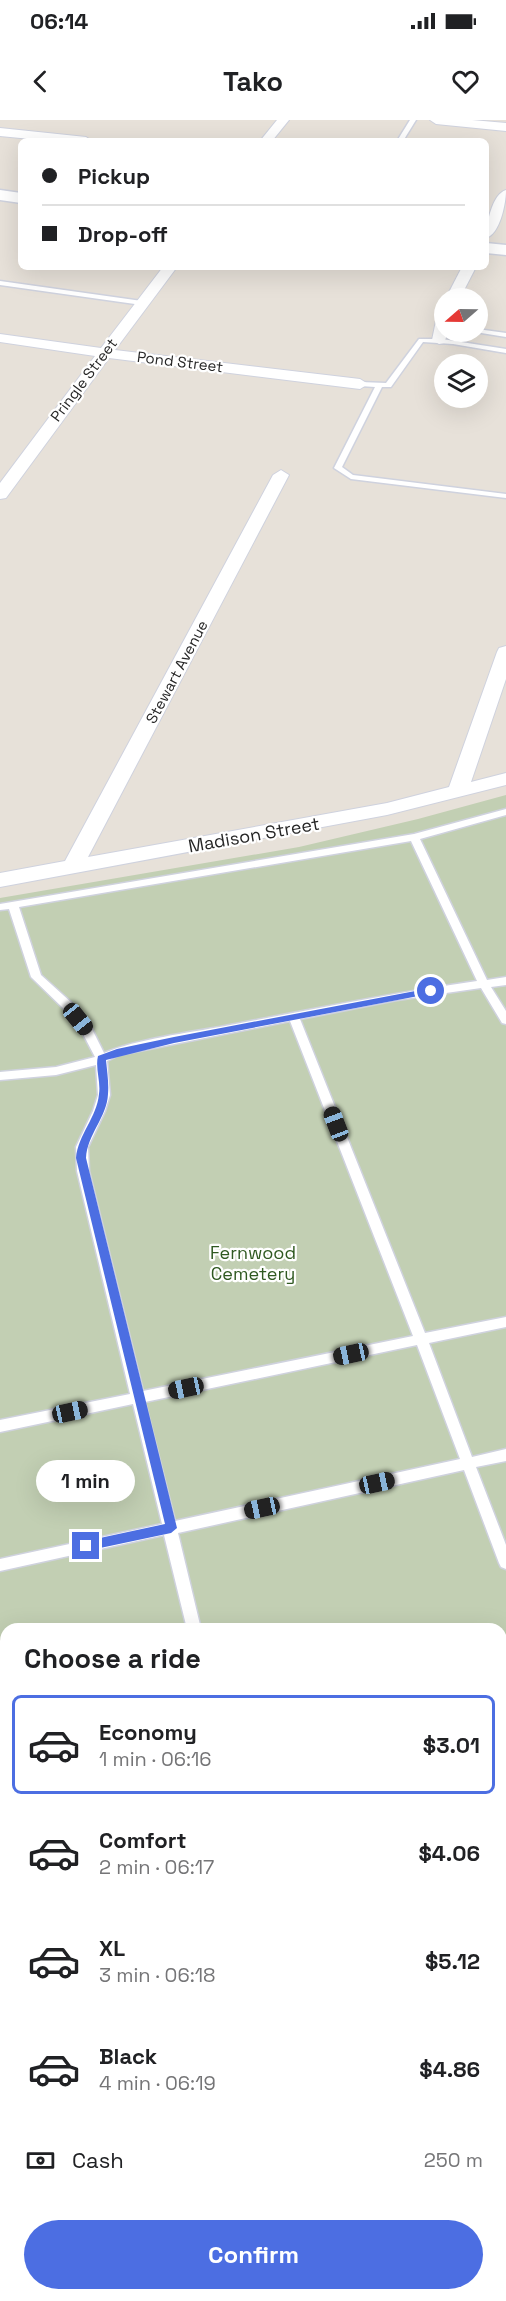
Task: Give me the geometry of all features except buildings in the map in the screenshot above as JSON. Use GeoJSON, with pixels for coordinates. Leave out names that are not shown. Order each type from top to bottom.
{"type":"FeatureCollection","features":[{"type":"Feature","properties":{"kind":"street"},"geometry":{"type":"LineString","coordinates":[[268,138],[283,120]]}},
{"type":"Feature","properties":{"kind":"street"},"geometry":{"type":"LineString","coordinates":[[436,120],[506,127]]}},
{"type":"Feature","properties":{"kind":"street"},"geometry":{"type":"LineString","coordinates":[[0,132],[57,138]]}},
{"type":"Feature","properties":{"kind":"street"},"geometry":{"type":"LineString","coordinates":[[489,228],[506,194]]}},
{"type":"Feature","properties":{"kind":"street"},"geometry":{"type":"LineString","coordinates":[[0,195],[18,198]]}},
{"type":"Feature","properties":{"kind":"street"},"geometry":{"type":"LineString","coordinates":[[489,248],[506,250]]}},
{"type":"Feature","properties":{"kind":"street","name":"Pringle Street"},"geometry":{"type":"LineString","coordinates":[[0,494],[103,353],[168,270]]}},
{"type":"Feature","properties":{"kind":"street"},"geometry":{"type":"LineString","coordinates":[[458,288],[467,270]]}},
{"type":"Feature","properties":{"kind":"street","name":"Pond Street"},"geometry":{"type":"LineString","coordinates":[[0,338],[103,353],[360,384]]}},
{"type":"Feature","properties":{"kind":"street","name":"Stewart Avenue"},"geometry":{"type":"LineString","coordinates":[[72,868],[281,475]]}},
{"type":"Feature","properties":{"kind":"street"},"geometry":{"type":"LineString","coordinates":[[457,793],[506,652]]}},
{"type":"Feature","properties":{"kind":"street","name":"Madison Street"},"geometry":{"type":"LineString","coordinates":[[0,880],[315,824],[457,793],[506,779]]}},
{"type":"Feature","properties":{"kind":"lane"},"geometry":{"type":"LineString","coordinates":[[402,138],[413,120]]}},
{"type":"Feature","properties":{"kind":"lane"},"geometry":{"type":"LineString","coordinates":[[0,283],[142,303]]}},
{"type":"Feature","properties":{"kind":"lane"},"geometry":{"type":"LineString","coordinates":[[360,384],[388,385],[421,340],[434,332]]}},
{"type":"Feature","properties":{"kind":"lane"},"geometry":{"type":"LineString","coordinates":[[488,333],[506,335]]}},
{"type":"Feature","properties":{"kind":"lane"},"geometry":{"type":"LineString","coordinates":[[463,342],[472,348],[506,351]]}},
{"type":"Feature","properties":{"kind":"lane"},"geometry":{"type":"LineString","coordinates":[[381,384],[338,468],[342,472],[351,477],[506,496]]}},
{"type":"Feature","properties":{"kind":"lane"},"geometry":{"type":"LineString","coordinates":[[0,907],[414,837],[506,812]]}},
{"type":"Feature","properties":{"kind":"lane"},"geometry":{"type":"LineString","coordinates":[[414,837],[484,985],[506,1020]]}},
{"type":"Feature","properties":{"kind":"lane"},"geometry":{"type":"LineString","coordinates":[[14,905],[36,977],[69,1007],[87,1030],[101,1058],[104,1095],[82,1147],[81,1158],[193,1623]]}},
{"type":"Feature","properties":{"kind":"lane"},"geometry":{"type":"LineString","coordinates":[[0,1076],[56,1071],[88,1064],[129,1050],[397,996],[506,981]]}},
{"type":"Feature","properties":{"kind":"lane"},"geometry":{"type":"LineString","coordinates":[[294,1017],[421,1339],[506,1563]]}},
{"type":"Feature","properties":{"kind":"lane"},"geometry":{"type":"LineString","coordinates":[[0,1426],[506,1322]]}},
{"type":"Feature","properties":{"kind":"lane"},"geometry":{"type":"LineString","coordinates":[[0,1565],[506,1455]]}},
{"type":"Feature","properties":{"kind":"green space","name":"Fernwood Cemetery"},"geometry":{"type":"Polygon","coordinates":[[[506,795],[506,1623],[0,1623],[0,898],[299,847],[418,819],[506,795]]]}},
{"type":"Feature","properties":{"kind":"route"},"geometry":{"type":"LineString","coordinates":[[86,1546],[171,1528],[81,1158],[82,1147],[104,1095],[101,1058],[117,1052],[174,1040],[353,1004],[431,991]]}}]}
